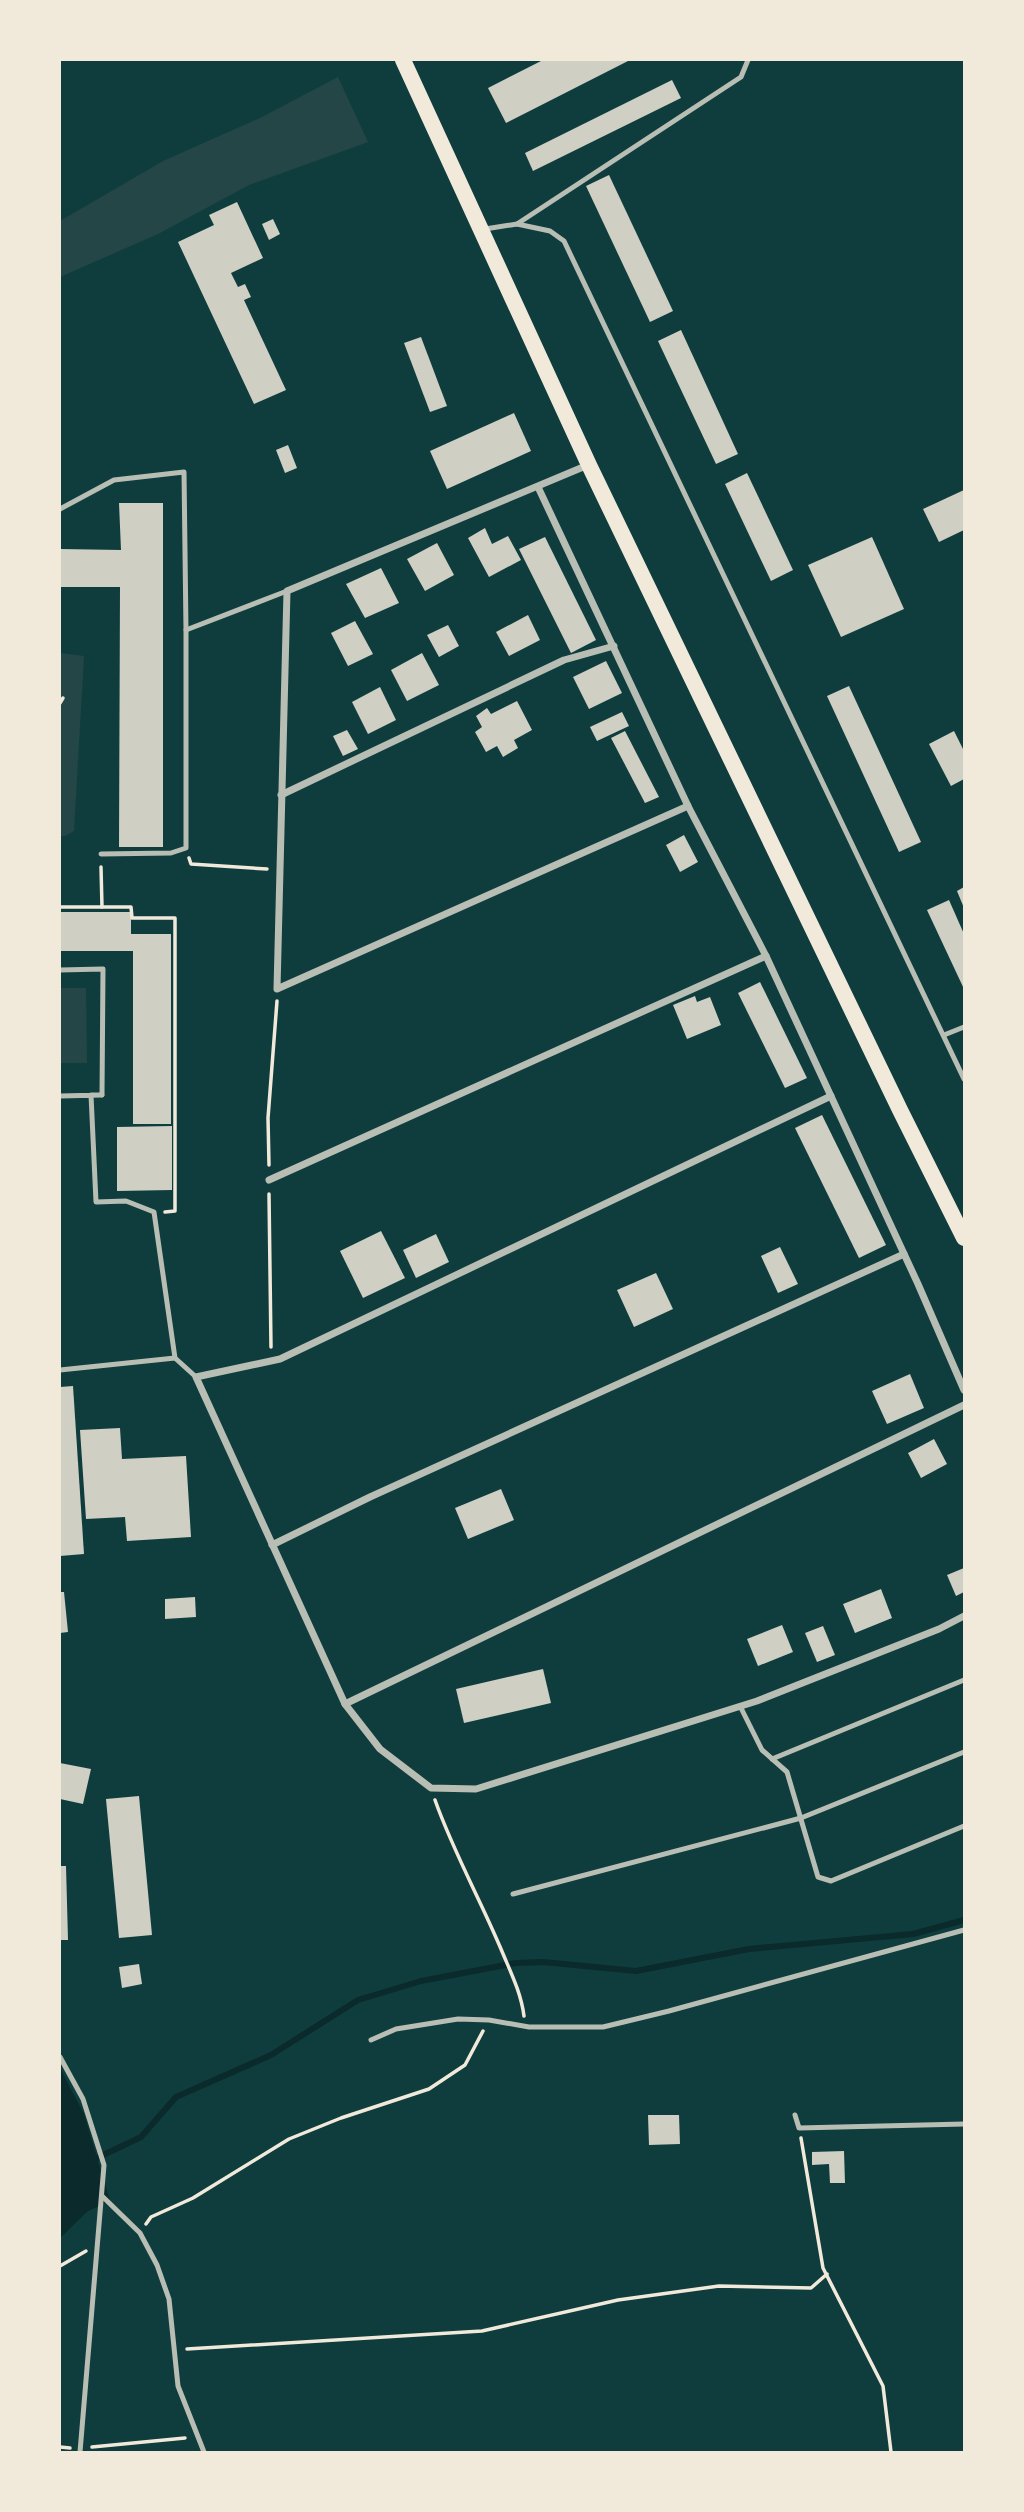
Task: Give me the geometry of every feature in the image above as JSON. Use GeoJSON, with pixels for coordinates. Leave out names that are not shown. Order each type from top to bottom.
{"type":"FeatureCollection","features":[{"type":"Feature","properties":{"kind":"main road"},"geometry":{"type":"LineString","coordinates":[[403,60],[589,465],[964,1238]]}},
{"type":"Feature","properties":{"kind":"street"},"geometry":{"type":"LineString","coordinates":[[589,465],[287,591],[277,989],[688,806]]}},
{"type":"Feature","properties":{"kind":"street"},"geometry":{"type":"LineString","coordinates":[[538,487],[688,806],[766,956],[964,1390]]}},
{"type":"Feature","properties":{"kind":"street"},"geometry":{"type":"LineString","coordinates":[[281,795],[564,660],[614,646]]}},
{"type":"Feature","properties":{"kind":"street"},"geometry":{"type":"LineString","coordinates":[[269,1180],[766,956]]}},
{"type":"Feature","properties":{"kind":"street"},"geometry":{"type":"LineString","coordinates":[[831,1096],[280,1359],[196,1377],[345,1704],[380,1749],[431,1788],[475,1789],[740,1706],[939,1629],[964,1616]]}},
{"type":"Feature","properties":{"kind":"street"},"geometry":{"type":"LineString","coordinates":[[272,1545],[370,1497],[904,1254]]}},
{"type":"Feature","properties":{"kind":"street"},"geometry":{"type":"LineString","coordinates":[[345,1704],[964,1405]]}},
{"type":"Feature","properties":{"kind":"lane"},"geometry":{"type":"LineString","coordinates":[[517,224],[741,77],[748,60]]}},
{"type":"Feature","properties":{"kind":"lane"},"geometry":{"type":"LineString","coordinates":[[482,230],[517,224],[550,231],[564,240],[964,1079]]}},
{"type":"Feature","properties":{"kind":"lane"},"geometry":{"type":"LineString","coordinates":[[60,509],[114,480],[184,472],[186,848],[171,853],[101,854]]}},
{"type":"Feature","properties":{"kind":"lane"},"geometry":{"type":"LineString","coordinates":[[186,630],[287,591]]}},
{"type":"Feature","properties":{"kind":"lane"},"geometry":{"type":"LineString","coordinates":[[60,970],[103,970],[102,1095]]}},
{"type":"Feature","properties":{"kind":"lane"},"geometry":{"type":"LineString","coordinates":[[944,1035],[964,1027]]}},
{"type":"Feature","properties":{"kind":"lane"},"geometry":{"type":"LineString","coordinates":[[102,1095],[91,1095],[96,1202],[126,1201],[154,1212],[175,1358],[196,1377]]}},
{"type":"Feature","properties":{"kind":"lane"},"geometry":{"type":"LineString","coordinates":[[60,1096],[102,1095]]}},
{"type":"Feature","properties":{"kind":"lane"},"geometry":{"type":"LineString","coordinates":[[60,1370],[175,1358]]}},
{"type":"Feature","properties":{"kind":"lane"},"geometry":{"type":"LineString","coordinates":[[772,1759],[964,1680]]}},
{"type":"Feature","properties":{"kind":"lane"},"geometry":{"type":"LineString","coordinates":[[740,1706],[762,1750],[787,1772],[818,1877],[831,1881],[964,1826]]}},
{"type":"Feature","properties":{"kind":"lane"},"geometry":{"type":"LineString","coordinates":[[513,1894],[801,1818],[964,1752]]}},
{"type":"Feature","properties":{"kind":"lane"},"geometry":{"type":"LineString","coordinates":[[372,2039],[396,2029],[458,2019],[489,2020],[529,2027],[603,2026],[670,2011],[964,1930]]}},
{"type":"Feature","properties":{"kind":"lane"},"geometry":{"type":"LineString","coordinates":[[60,2057],[83,2099],[104,2165],[83,2450]]}},
{"type":"Feature","properties":{"kind":"lane"},"geometry":{"type":"LineString","coordinates":[[795,2115],[799,2128],[964,2124]]}},
{"type":"Feature","properties":{"kind":"lane"},"geometry":{"type":"LineString","coordinates":[[102,2196],[140,2233],[158,2265],[169,2299],[178,2386],[204,2452]]}},
{"type":"Feature","properties":{"kind":"path"},"geometry":{"type":"LineString","coordinates":[[60,703],[63,698]]}},
{"type":"Feature","properties":{"kind":"path"},"geometry":{"type":"LineString","coordinates":[[186,848],[191,864],[279,869]]}},
{"type":"Feature","properties":{"kind":"path"},"geometry":{"type":"LineString","coordinates":[[101,854],[102,907]]}},
{"type":"Feature","properties":{"kind":"path"},"geometry":{"type":"LineString","coordinates":[[60,907],[131,907],[132,918],[175,918],[175,1211],[154,1212]]}},
{"type":"Feature","properties":{"kind":"path"},"geometry":{"type":"LineString","coordinates":[[431,1788],[446,1832],[492,1929],[522,2001]]}},
{"type":"Feature","properties":{"kind":"path"},"geometry":{"type":"LineString","coordinates":[[140,2233],[151,2217],[192,2198],[289,2138],[429,2089],[465,2066],[489,2020]]}},
{"type":"Feature","properties":{"kind":"path"},"geometry":{"type":"LineString","coordinates":[[799,2128],[823,2268],[883,2386],[891,2452]]}},
{"type":"Feature","properties":{"kind":"path"},"geometry":{"type":"LineString","coordinates":[[174,2350],[482,2331],[618,2300],[706,2288],[811,2288],[827,2274]]}},
{"type":"Feature","properties":{"kind":"path"},"geometry":{"type":"LineString","coordinates":[[83,2450],[198,2437]]}},
{"type":"Feature","properties":{"kind":"path"},"geometry":{"type":"LineString","coordinates":[[60,2447],[72,2448]]}},
{"type":"Feature","properties":{"kind":"shaded area"},"geometry":{"type":"Polygon","coordinates":[[[338,77],[368,142],[249,185],[158,234],[60,277],[60,221],[163,161],[260,118],[338,77]]]}},
{"type":"Feature","properties":{"kind":"shaded area"},"geometry":{"type":"Polygon","coordinates":[[[60,653],[84,656],[74,831],[65,836],[60,836],[60,653]]]}},
{"type":"Feature","properties":{"kind":"shaded area"},"geometry":{"type":"Polygon","coordinates":[[[60,988],[86,988],[87,1063],[60,1063],[60,988]]]}},
{"type":"Feature","properties":{"kind":"shaded area"},"geometry":{"type":"Polygon","coordinates":[[[60,2068],[84,2114],[110,2201],[88,2211],[60,2238],[60,2068]]]}},
{"type":"Feature","properties":{"kind":"building"},"geometry":{"type":"Polygon","coordinates":[[[543,60],[630,60],[506,123],[488,88],[543,60]]]}},
{"type":"Feature","properties":{"kind":"building"},"geometry":{"type":"Polygon","coordinates":[[[672,80],[681,98],[533,171],[525,153],[672,80]]]}},
{"type":"Feature","properties":{"kind":"building"},"geometry":{"type":"Polygon","coordinates":[[[609,175],[673,311],[650,322],[586,186],[609,175]]]}},
{"type":"Feature","properties":{"kind":"building"},"geometry":{"type":"Polygon","coordinates":[[[237,202],[263,258],[231,273],[238,287],[245,284],[251,297],[244,300],[286,390],[254,404],[178,242],[214,225],[209,215],[237,202]]]}},
{"type":"Feature","properties":{"kind":"building"},"geometry":{"type":"Polygon","coordinates":[[[273,219],[280,234],[269,240],[262,224],[273,219]]]}},
{"type":"Feature","properties":{"kind":"building"},"geometry":{"type":"Polygon","coordinates":[[[681,330],[738,454],[716,464],[658,341],[681,330]]]}},
{"type":"Feature","properties":{"kind":"building"},"geometry":{"type":"Polygon","coordinates":[[[421,337],[447,406],[430,412],[404,343],[421,337]]]}},
{"type":"Feature","properties":{"kind":"building"},"geometry":{"type":"Polygon","coordinates":[[[514,413],[531,451],[447,489],[430,451],[514,413]]]}},
{"type":"Feature","properties":{"kind":"building"},"geometry":{"type":"Polygon","coordinates":[[[288,445],[297,468],[285,473],[276,450],[288,445]]]}},
{"type":"Feature","properties":{"kind":"building"},"geometry":{"type":"Polygon","coordinates":[[[747,473],[793,570],[771,581],[725,484],[747,473]]]}},
{"type":"Feature","properties":{"kind":"building"},"geometry":{"type":"Polygon","coordinates":[[[964,490],[964,530],[939,542],[923,509],[964,490]]]}},
{"type":"Feature","properties":{"kind":"building"},"geometry":{"type":"Polygon","coordinates":[[[119,503],[163,503],[163,847],[119,847],[120,587],[60,587],[60,549],[121,550],[119,503]]]}},
{"type":"Feature","properties":{"kind":"building"},"geometry":{"type":"Polygon","coordinates":[[[485,528],[492,544],[508,536],[521,560],[489,577],[468,538],[485,528]]]}},
{"type":"Feature","properties":{"kind":"building"},"geometry":{"type":"Polygon","coordinates":[[[545,537],[596,640],[571,653],[519,549],[545,537]]]}},
{"type":"Feature","properties":{"kind":"building"},"geometry":{"type":"Polygon","coordinates":[[[872,537],[904,609],[841,637],[808,565],[872,537]]]}},
{"type":"Feature","properties":{"kind":"building"},"geometry":{"type":"Polygon","coordinates":[[[437,543],[454,575],[425,591],[407,559],[437,543]]]}},
{"type":"Feature","properties":{"kind":"building"},"geometry":{"type":"Polygon","coordinates":[[[381,568],[399,603],[365,618],[346,584],[381,568]]]}},
{"type":"Feature","properties":{"kind":"building"},"geometry":{"type":"Polygon","coordinates":[[[528,615],[540,640],[509,656],[496,632],[528,615]]]}},
{"type":"Feature","properties":{"kind":"building"},"geometry":{"type":"Polygon","coordinates":[[[355,621],[373,654],[348,666],[331,633],[355,621]]]}},
{"type":"Feature","properties":{"kind":"building"},"geometry":{"type":"Polygon","coordinates":[[[448,625],[459,646],[439,657],[427,635],[448,625]]]}},
{"type":"Feature","properties":{"kind":"building"},"geometry":{"type":"Polygon","coordinates":[[[422,653],[439,685],[407,701],[391,670],[422,653]]]}},
{"type":"Feature","properties":{"kind":"building"},"geometry":{"type":"Polygon","coordinates":[[[606,661],[622,693],[589,709],[573,677],[606,661]]]}},
{"type":"Feature","properties":{"kind":"building"},"geometry":{"type":"Polygon","coordinates":[[[849,686],[921,842],[899,852],[827,696],[849,686]]]}},
{"type":"Feature","properties":{"kind":"building"},"geometry":{"type":"Polygon","coordinates":[[[380,687],[396,720],[368,734],[352,702],[380,687]]]}},
{"type":"Feature","properties":{"kind":"building"},"geometry":{"type":"Polygon","coordinates":[[[517,701],[532,730],[514,740],[518,748],[503,757],[497,746],[486,752],[475,732],[482,727],[476,716],[487,708],[491,714],[517,701]]]}},
{"type":"Feature","properties":{"kind":"building"},"geometry":{"type":"Polygon","coordinates":[[[622,712],[629,726],[597,741],[590,727],[622,712]]]}},
{"type":"Feature","properties":{"kind":"building"},"geometry":{"type":"Polygon","coordinates":[[[347,730],[358,749],[343,756],[333,736],[347,730]]]}},
{"type":"Feature","properties":{"kind":"building"},"geometry":{"type":"Polygon","coordinates":[[[625,731],[659,797],[645,803],[611,738],[625,731]]]}},
{"type":"Feature","properties":{"kind":"building"},"geometry":{"type":"Polygon","coordinates":[[[954,731],[964,751],[964,779],[951,786],[929,744],[954,731]]]}},
{"type":"Feature","properties":{"kind":"building"},"geometry":{"type":"Polygon","coordinates":[[[684,835],[698,862],[680,872],[666,845],[684,835]]]}},
{"type":"Feature","properties":{"kind":"building"},"geometry":{"type":"Polygon","coordinates":[[[964,887],[964,908],[957,891],[964,887]]]}},
{"type":"Feature","properties":{"kind":"building"},"geometry":{"type":"Polygon","coordinates":[[[949,900],[964,934],[964,989],[927,910],[949,900]]]}},
{"type":"Feature","properties":{"kind":"building"},"geometry":{"type":"Polygon","coordinates":[[[60,912],[131,912],[131,934],[171,934],[171,1124],[133,1124],[133,951],[60,951],[60,912]]]}},
{"type":"Feature","properties":{"kind":"building"},"geometry":{"type":"Polygon","coordinates":[[[760,982],[807,1078],[785,1088],[738,993],[760,982]]]}},
{"type":"Feature","properties":{"kind":"building"},"geometry":{"type":"Polygon","coordinates":[[[695,996],[697,1002],[710,997],[721,1025],[687,1039],[673,1005],[695,996]]]}},
{"type":"Feature","properties":{"kind":"building"},"geometry":{"type":"Polygon","coordinates":[[[822,1115],[886,1245],[859,1258],[795,1128],[822,1115]]]}},
{"type":"Feature","properties":{"kind":"building"},"geometry":{"type":"Polygon","coordinates":[[[172,1126],[172,1190],[117,1191],[117,1127],[172,1126]]]}},
{"type":"Feature","properties":{"kind":"building"},"geometry":{"type":"Polygon","coordinates":[[[381,1231],[405,1278],[363,1298],[340,1251],[381,1231]]]}},
{"type":"Feature","properties":{"kind":"building"},"geometry":{"type":"Polygon","coordinates":[[[436,1234],[449,1262],[416,1278],[403,1250],[436,1234]]]}},
{"type":"Feature","properties":{"kind":"building"},"geometry":{"type":"Polygon","coordinates":[[[780,1247],[798,1284],[778,1293],[761,1256],[780,1247]]]}},
{"type":"Feature","properties":{"kind":"building"},"geometry":{"type":"Polygon","coordinates":[[[656,1273],[673,1309],[634,1327],[617,1290],[656,1273]]]}},
{"type":"Feature","properties":{"kind":"building"},"geometry":{"type":"Polygon","coordinates":[[[910,1374],[924,1408],[887,1424],[872,1391],[910,1374]]]}},
{"type":"Feature","properties":{"kind":"building"},"geometry":{"type":"Polygon","coordinates":[[[73,1386],[84,1554],[60,1556],[60,1387],[73,1386]]]}},
{"type":"Feature","properties":{"kind":"building"},"geometry":{"type":"Polygon","coordinates":[[[120,1428],[122,1459],[186,1456],[191,1537],[127,1541],[125,1517],[86,1519],[80,1430],[120,1428]]]}},
{"type":"Feature","properties":{"kind":"building"},"geometry":{"type":"Polygon","coordinates":[[[934,1439],[947,1464],[921,1478],[908,1453],[934,1439]]]}},
{"type":"Feature","properties":{"kind":"building"},"geometry":{"type":"Polygon","coordinates":[[[501,1489],[514,1520],[468,1539],[455,1508],[501,1489]]]}},
{"type":"Feature","properties":{"kind":"building"},"geometry":{"type":"Polygon","coordinates":[[[964,1568],[964,1592],[956,1596],[947,1575],[964,1568]]]}},
{"type":"Feature","properties":{"kind":"building"},"geometry":{"type":"Polygon","coordinates":[[[881,1589],[892,1618],[855,1633],[843,1604],[881,1589]]]}},
{"type":"Feature","properties":{"kind":"building"},"geometry":{"type":"Polygon","coordinates":[[[60,1592],[64,1592],[68,1632],[60,1633],[60,1592]]]}},
{"type":"Feature","properties":{"kind":"building"},"geometry":{"type":"Polygon","coordinates":[[[195,1597],[196,1617],[165,1619],[165,1599],[195,1597]]]}},
{"type":"Feature","properties":{"kind":"building"},"geometry":{"type":"Polygon","coordinates":[[[782,1625],[793,1652],[758,1666],[747,1639],[782,1625]]]}},
{"type":"Feature","properties":{"kind":"building"},"geometry":{"type":"Polygon","coordinates":[[[823,1626],[835,1655],[817,1662],[805,1633],[823,1626]]]}},
{"type":"Feature","properties":{"kind":"building"},"geometry":{"type":"Polygon","coordinates":[[[543,1669],[551,1703],[464,1723],[456,1689],[543,1669]]]}},
{"type":"Feature","properties":{"kind":"building"},"geometry":{"type":"Polygon","coordinates":[[[60,1763],[91,1769],[83,1804],[60,1799],[60,1763]]]}},
{"type":"Feature","properties":{"kind":"building"},"geometry":{"type":"Polygon","coordinates":[[[139,1796],[152,1935],[119,1938],[106,1799],[139,1796]]]}},
{"type":"Feature","properties":{"kind":"building"},"geometry":{"type":"Polygon","coordinates":[[[60,1866],[66,1866],[68,1940],[60,1940],[60,1866]]]}},
{"type":"Feature","properties":{"kind":"building"},"geometry":{"type":"Polygon","coordinates":[[[139,1964],[142,1984],[122,1988],[119,1967],[139,1964]]]}},
{"type":"Feature","properties":{"kind":"building"},"geometry":{"type":"Polygon","coordinates":[[[648,2115],[679,2115],[680,2144],[649,2145],[648,2115]]]}},
{"type":"Feature","properties":{"kind":"building"},"geometry":{"type":"Polygon","coordinates":[[[844,2151],[845,2183],[830,2183],[829,2164],[812,2165],[812,2152],[844,2151]]]}},
{"type":"Feature","properties":{"kind":"waterway"},"geometry":{"type":"LineString","coordinates":[[89,2158],[97,2158],[141,2137],[176,2097],[271,2055],[358,2000],[421,1981],[516,1963],[543,1962],[636,1971],[749,1949],[913,1934],[964,1920]]}}]}
